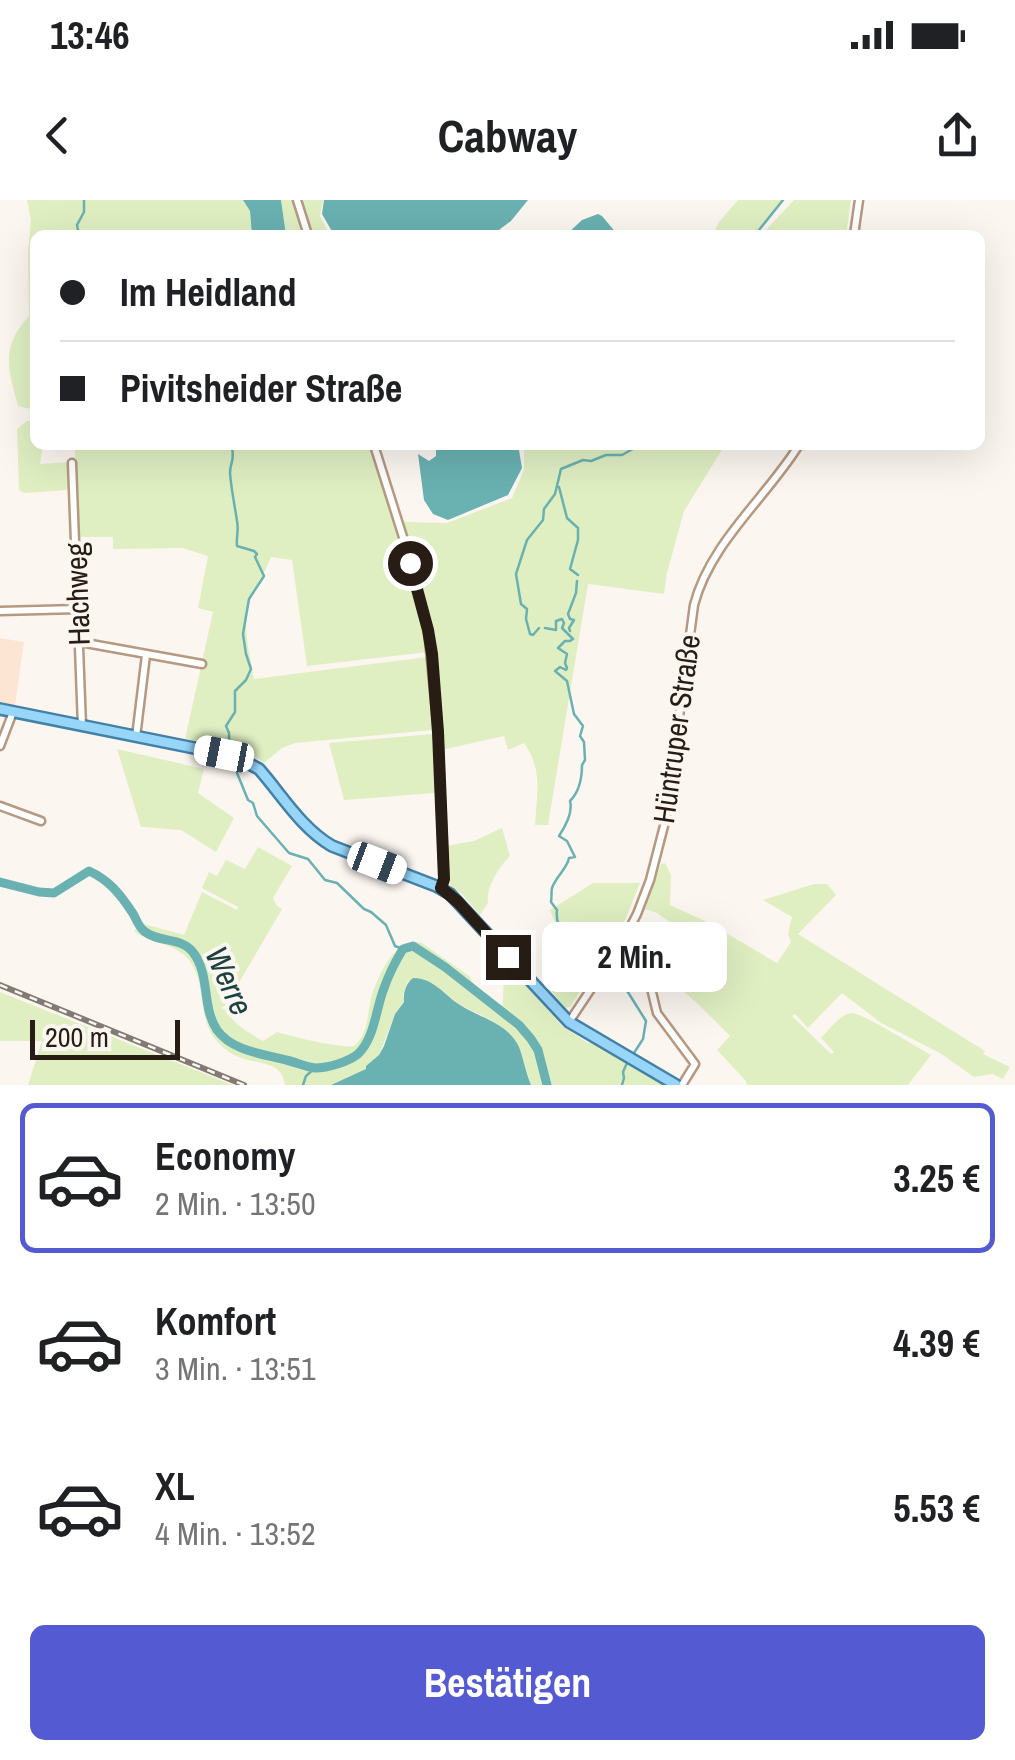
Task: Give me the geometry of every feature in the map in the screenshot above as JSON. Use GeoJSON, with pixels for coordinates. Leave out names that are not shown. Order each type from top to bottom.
{"type":"FeatureCollection","features":[{"type":"Feature","properties":{"kind":"main road"},"geometry":{"type":"LineString","coordinates":[[0,709],[234,756],[252,763],[320,838],[441,888],[570,1022],[679,1085]]}},
{"type":"Feature","properties":{"kind":"street"},"geometry":{"type":"LineString","coordinates":[[297,200],[306,230]]}},
{"type":"Feature","properties":{"kind":"street"},"geometry":{"type":"LineString","coordinates":[[855,230],[859,200]]}},
{"type":"Feature","properties":{"kind":"street"},"geometry":{"type":"LineString","coordinates":[[376,450],[428,630],[438,732],[444,879],[441,888]]}},
{"type":"Feature","properties":{"kind":"street","name":"Hüntruper Straße"},"geometry":{"type":"LineString","coordinates":[[570,1022],[632,925],[650,880],[662,835],[694,605],[701,579],[795,450]]}},
{"type":"Feature","properties":{"kind":"street","name":"Hachweg"},"geometry":{"type":"LineString","coordinates":[[72,463],[82,726]]}},
{"type":"Feature","properties":{"kind":"street"},"geometry":{"type":"LineString","coordinates":[[0,611],[78,609]]}},
{"type":"Feature","properties":{"kind":"street"},"geometry":{"type":"LineString","coordinates":[[80,642],[202,664]]}},
{"type":"Feature","properties":{"kind":"street"},"geometry":{"type":"LineString","coordinates":[[136,736],[146,655]]}},
{"type":"Feature","properties":{"kind":"street"},"geometry":{"type":"LineString","coordinates":[[0,746],[12,712]]}},
{"type":"Feature","properties":{"kind":"street"},"geometry":{"type":"LineString","coordinates":[[0,806],[41,821]]}},
{"type":"Feature","properties":{"kind":"street"},"geometry":{"type":"LineString","coordinates":[[632,925],[636,926],[657,1012],[695,1064],[679,1085]]}},
{"type":"Feature","properties":{"kind":"shaded area"},"geometry":{"type":"Polygon","coordinates":[[[0,638],[24,642],[15,706],[0,703],[0,638]]]}},
{"type":"Feature","properties":{"kind":"green space"},"geometry":{"type":"Polygon","coordinates":[[[27,200],[243,200],[250,211],[252,230],[30,230],[27,200]]]}},
{"type":"Feature","properties":{"kind":"green space"},"geometry":{"type":"Polygon","coordinates":[[[281,200],[323,200],[320,216],[327,230],[285,230],[281,200]]]}},
{"type":"Feature","properties":{"kind":"green space"},"geometry":{"type":"Polygon","coordinates":[[[738,200],[782,200],[758,230],[715,230],[738,200]]]}},
{"type":"Feature","properties":{"kind":"green space"},"geometry":{"type":"Polygon","coordinates":[[[794,200],[851,200],[847,230],[766,230],[794,200]]]}},
{"type":"Feature","properties":{"kind":"green space"},"geometry":{"type":"Polygon","coordinates":[[[30,230],[30,409],[18,406],[9,359],[14,338],[29,316],[30,230]]]}},
{"type":"Feature","properties":{"kind":"green space"},"geometry":{"type":"Polygon","coordinates":[[[30,421],[30,450],[42,450],[40,464],[70,462],[67,490],[19,490],[17,429],[30,421]]]}},
{"type":"Feature","properties":{"kind":"green space"},"geometry":{"type":"Polygon","coordinates":[[[75,450],[373,450],[400,537],[428,652],[307,666],[292,560],[271,557],[247,614],[254,679],[427,657],[433,730],[295,743],[264,763],[237,748],[185,739],[213,612],[198,608],[208,556],[183,548],[113,549],[113,537],[80,537],[75,450]]]}},
{"type":"Feature","properties":{"kind":"green space"},"geometry":{"type":"Polygon","coordinates":[[[524,450],[722,450],[684,511],[664,594],[588,584],[548,825],[535,825],[536,772],[524,743],[508,750],[504,736],[441,750],[437,659],[404,522],[447,523],[512,498],[524,470],[524,450]]]}},
{"type":"Feature","properties":{"kind":"green space"},"geometry":{"type":"Polygon","coordinates":[[[432,734],[435,793],[344,800],[329,743],[432,734]]]}},
{"type":"Feature","properties":{"kind":"green space"},"geometry":{"type":"Polygon","coordinates":[[[117,749],[204,769],[198,793],[234,818],[216,852],[181,830],[141,827],[117,749]]]}},
{"type":"Feature","properties":{"kind":"green space"},"geometry":{"type":"Polygon","coordinates":[[[502,828],[510,856],[494,878],[488,903],[480,915],[451,887],[446,846],[474,841],[502,828]]]}},
{"type":"Feature","properties":{"kind":"green space"},"geometry":{"type":"Polygon","coordinates":[[[258,847],[292,866],[273,898],[282,909],[221,1008],[263,1041],[277,1032],[354,1046],[367,1022],[379,977],[397,950],[413,942],[422,943],[469,976],[477,989],[500,1006],[504,960],[562,1026],[669,1085],[531,1085],[519,1047],[491,1020],[460,1005],[435,985],[408,981],[404,1001],[379,1055],[367,1069],[331,1085],[285,1085],[283,1076],[272,1066],[238,1057],[217,1042],[205,1019],[195,971],[184,954],[134,931],[140,923],[184,935],[202,892],[237,910],[238,907],[202,888],[209,872],[217,876],[226,860],[245,869],[258,847]]]}},
{"type":"Feature","properties":{"kind":"green space"},"geometry":{"type":"Polygon","coordinates":[[[665,863],[671,875],[670,905],[777,963],[791,942],[788,934],[792,917],[763,900],[814,884],[827,884],[836,895],[798,934],[985,1051],[983,1054],[1010,1067],[1003,1079],[993,1074],[974,1077],[940,1053],[881,1023],[842,993],[808,1028],[795,1014],[792,1016],[831,1054],[834,1052],[821,1038],[839,1019],[852,1013],[931,1055],[908,1085],[747,1085],[717,1050],[730,1036],[675,984],[696,965],[688,956],[693,950],[682,939],[667,934],[670,922],[645,909],[661,864],[665,863]]]}},
{"type":"Feature","properties":{"kind":"green space"},"geometry":{"type":"Polygon","coordinates":[[[593,883],[640,883],[626,918],[570,1007],[564,1008],[550,989],[569,958],[550,910],[593,883]]]}},
{"type":"Feature","properties":{"kind":"green space"},"geometry":{"type":"Polygon","coordinates":[[[0,992],[233,1085],[28,1085],[42,1041],[0,1041],[0,992]]]}},
{"type":"Feature","properties":{"kind":"water"},"geometry":{"type":"Polygon","coordinates":[[[243,200],[281,200],[285,230],[252,230],[250,211],[243,200]]]}},
{"type":"Feature","properties":{"kind":"water"},"geometry":{"type":"Polygon","coordinates":[[[324,200],[528,200],[499,230],[331,230],[322,214],[324,200]]]}},
{"type":"Feature","properties":{"kind":"water"},"geometry":{"type":"Polygon","coordinates":[[[598,214],[614,230],[571,230],[582,220],[598,214]]]}},
{"type":"Feature","properties":{"kind":"water"},"geometry":{"type":"Polygon","coordinates":[[[436,450],[519,450],[522,468],[508,495],[448,520],[433,514],[424,500],[418,454],[429,461],[436,456],[436,450]]]}},
{"type":"Feature","properties":{"kind":"water"},"geometry":{"type":"Polygon","coordinates":[[[413,978],[433,984],[460,1005],[508,1032],[519,1047],[531,1085],[331,1085],[366,1069],[379,1055],[413,978]]]}},
{"type":"Feature","properties":{"kind":"waterway"},"geometry":{"type":"LineString","coordinates":[[78,230],[84,200]]}},
{"type":"Feature","properties":{"kind":"waterway"},"geometry":{"type":"LineString","coordinates":[[759,230],[783,200]]}},
{"type":"Feature","properties":{"kind":"waterway"},"geometry":{"type":"LineString","coordinates":[[229,746],[226,726],[235,712],[235,691],[251,669],[243,634],[249,599],[264,576],[257,554],[237,546],[238,524],[230,473],[232,450]]}},
{"type":"Feature","properties":{"kind":"waterway"},"geometry":{"type":"LineString","coordinates":[[539,628],[530,634],[516,574],[527,540],[543,520],[544,509],[555,494],[561,469],[631,450]]}},
{"type":"Feature","properties":{"kind":"waterway"},"geometry":{"type":"LineString","coordinates":[[559,487],[567,518],[578,528],[570,569],[578,575]]}},
{"type":"Feature","properties":{"kind":"waterway"},"geometry":{"type":"LineString","coordinates":[[570,631],[574,620],[568,614],[577,581]]}},
{"type":"Feature","properties":{"kind":"waterway"},"geometry":{"type":"LineString","coordinates":[[545,628],[556,630],[556,621],[562,619],[562,628],[573,639],[558,648],[567,654],[566,670],[560,667],[555,671],[567,681],[574,714],[583,726],[580,736],[585,760],[578,789],[570,801],[568,819],[559,836],[567,841],[575,857],[569,858],[554,884],[551,902],[557,910],[560,938],[576,952],[584,949],[583,971],[595,971]]}},
{"type":"Feature","properties":{"kind":"waterway"},"geometry":{"type":"LineString","coordinates":[[233,763],[257,816],[289,853],[308,859],[325,880],[337,883],[386,925],[395,946],[403,949]]}},
{"type":"Feature","properties":{"kind":"waterway","name":"Werre"},"geometry":{"type":"LineString","coordinates":[[0,882],[54,893],[89,871],[96,875],[118,893],[144,931],[192,951],[202,970],[212,1021],[223,1037],[248,1051],[315,1068],[343,1062],[363,1048],[392,969],[403,949],[413,946],[519,1025],[538,1050],[547,1085]]}},
{"type":"Feature","properties":{"kind":"waterway"},"geometry":{"type":"LineString","coordinates":[[605,977],[626,989],[646,1021],[643,1039],[634,1053]]}},
{"type":"Feature","properties":{"kind":"waterway"},"geometry":{"type":"LineString","coordinates":[[622,1085],[627,1063]]}},
{"type":"Feature","properties":{"kind":"waterway"},"geometry":{"type":"LineString","coordinates":[[303,1085],[315,1068]]}},
{"type":"Feature","properties":{"kind":"railway"},"geometry":{"type":"LineString","coordinates":[[0,985],[244,1085]]}},
{"type":"Feature","properties":{"kind":"route"},"geometry":{"type":"LineString","coordinates":[[410,563],[432,654],[444,879],[441,888],[508,957]]}}]}
